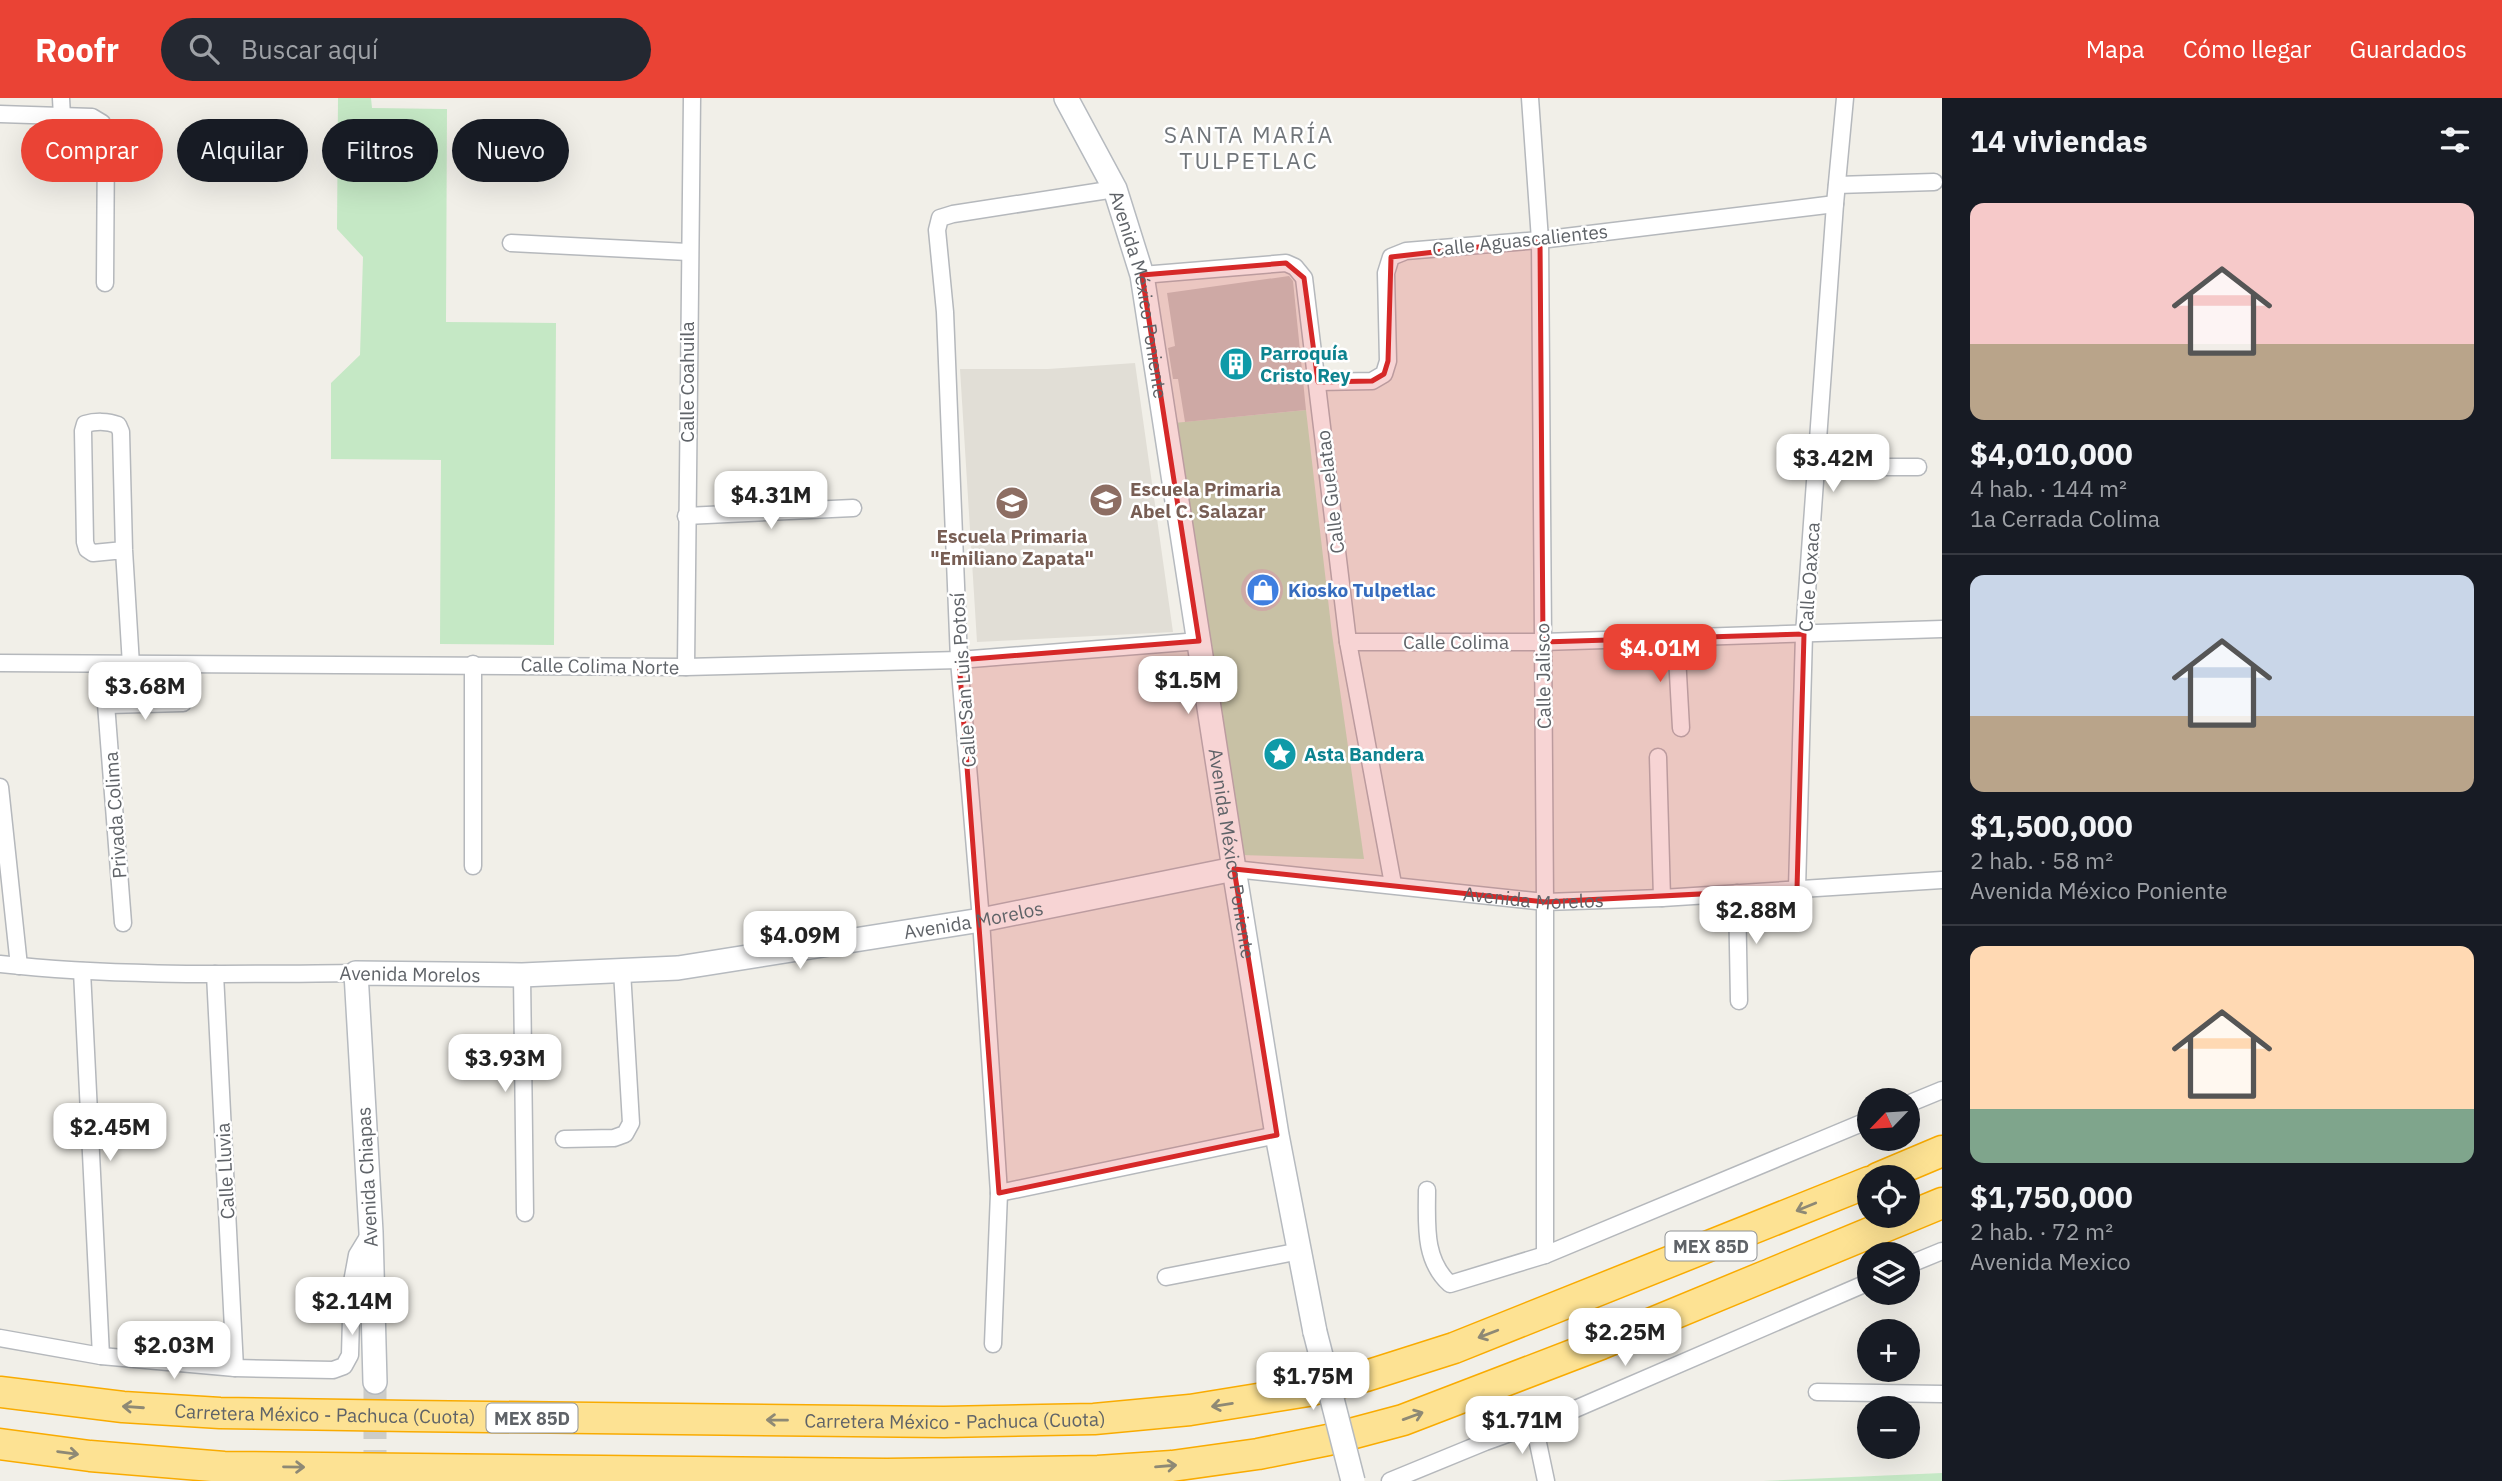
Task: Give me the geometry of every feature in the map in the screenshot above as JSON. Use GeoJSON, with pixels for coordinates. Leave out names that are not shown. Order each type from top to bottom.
{"type":"FeatureCollection","features":[{"type":"Feature","properties":{"kind":"highway"},"geometry":{"type":"LineString","coordinates":[[1909,1165],[1942,1151]]}},
{"type":"Feature","properties":{"kind":"highway","name":"Carretera México - Pachuca (Cuota)"},"geometry":{"type":"LineString","coordinates":[[0,1392],[74,1403],[165,1409],[396,1416],[944,1422],[1094,1419],[1190,1410],[1308,1391],[1454,1348],[1857,1187]]}},
{"type":"Feature","properties":{"kind":"highway","name":"MEX 85D"},"geometry":{"type":"LineString","coordinates":[[0,1444],[90,1456],[224,1467],[887,1474],[1098,1471],[1172,1465],[1258,1454],[1328,1440],[1403,1420],[1550,1365],[1942,1203]]}},
{"type":"Feature","properties":{"kind":"main road","name":"Avenida México Poniente"},"geometry":{"type":"LineString","coordinates":[[1066,98],[1115,189],[1142,275],[1277,1135],[1315,1332],[1353,1481]]}},
{"type":"Feature","properties":{"kind":"main road","name":"Avenida Morelos"},"geometry":{"type":"LineString","coordinates":[[356,973],[522,975],[678,968],[981,920],[1234,869]]}},
{"type":"Feature","properties":{"kind":"main road","name":"Avenida Chiapas"},"geometry":{"type":"LineString","coordinates":[[356,973],[371,1232],[375,1382]]}},
{"type":"Feature","properties":{"kind":"street"},"geometry":{"type":"LineString","coordinates":[[61,98],[62,117]]}},
{"type":"Feature","properties":{"kind":"street","name":"Calle Coahuila"},"geometry":{"type":"LineString","coordinates":[[685,667],[688,252],[692,98]]}},
{"type":"Feature","properties":{"kind":"street","name":"Calle Jalisco"},"geometry":{"type":"LineString","coordinates":[[1530,98],[1540,240],[1545,1255]]}},
{"type":"Feature","properties":{"kind":"street","name":"Calle Oaxaca"},"geometry":{"type":"LineString","coordinates":[[1797,888],[1804,635],[1845,98]]}},
{"type":"Feature","properties":{"kind":"street"},"geometry":{"type":"LineString","coordinates":[[0,114],[92,117],[103,123],[106,135],[105,283]]}},
{"type":"Feature","properties":{"kind":"street"},"geometry":{"type":"LineString","coordinates":[[1837,185],[1934,182]]}},
{"type":"Feature","properties":{"kind":"street","name":"Calle San Luis Potosí"},"geometry":{"type":"LineString","coordinates":[[993,1344],[999,1193],[981,920],[959,660],[945,312],[937,230],[940,218],[953,214],[1115,189]]}},
{"type":"Feature","properties":{"kind":"street","name":"Calle Aguascalientes"},"geometry":{"type":"LineString","coordinates":[[1318,382],[1372,381],[1384,374],[1388,361],[1386,273],[1391,257],[1406,251],[1540,240],[1835,204]]}},
{"type":"Feature","properties":{"kind":"street"},"geometry":{"type":"LineString","coordinates":[[511,243],[688,252]]}},
{"type":"Feature","properties":{"kind":"street","name":"Calle Guelatao"},"geometry":{"type":"LineString","coordinates":[[1142,275],[1286,263],[1295,267],[1304,278],[1348,642],[1393,884]]}},
{"type":"Feature","properties":{"kind":"street"},"geometry":{"type":"LineString","coordinates":[[124,551],[93,553],[87,549],[83,430],[85,424],[92,422],[112,422],[118,425],[121,432],[124,551],[131,665]]}},
{"type":"Feature","properties":{"kind":"street"},"geometry":{"type":"LineString","coordinates":[[1816,467],[1918,467]]}},
{"type":"Feature","properties":{"kind":"street"},"geometry":{"type":"LineString","coordinates":[[686,516],[853,508]]}},
{"type":"Feature","properties":{"kind":"street","name":"Calle Colima"},"geometry":{"type":"LineString","coordinates":[[1348,642],[1543,642],[1942,629]]}},
{"type":"Feature","properties":{"kind":"street"},"geometry":{"type":"LineString","coordinates":[[1676,638],[1681,728]]}},
{"type":"Feature","properties":{"kind":"street","name":"Calle Colima Norte"},"geometry":{"type":"LineString","coordinates":[[0,663],[685,667],[959,660],[1199,641]]}},
{"type":"Feature","properties":{"kind":"street"},"geometry":{"type":"LineString","coordinates":[[473,664],[473,866]]}},
{"type":"Feature","properties":{"kind":"street","name":"Privada Colima"},"geometry":{"type":"LineString","coordinates":[[103,665],[123,923]]}},
{"type":"Feature","properties":{"kind":"street"},"geometry":{"type":"LineString","coordinates":[[107,705],[183,703]]}},
{"type":"Feature","properties":{"kind":"street"},"geometry":{"type":"LineString","coordinates":[[1658,757],[1662,898]]}},
{"type":"Feature","properties":{"kind":"street"},"geometry":{"type":"LineString","coordinates":[[0,787],[19,966]]}},
{"type":"Feature","properties":{"kind":"street","name":"Avenida Morelos"},"geometry":{"type":"LineString","coordinates":[[1234,869],[1545,902],[1662,898],[1942,880]]}},
{"type":"Feature","properties":{"kind":"street"},"geometry":{"type":"LineString","coordinates":[[1737,893],[1740,1001]]}},
{"type":"Feature","properties":{"kind":"street","name":"Avenida Morelos"},"geometry":{"type":"LineString","coordinates":[[0,964],[82,971],[356,973]]}},
{"type":"Feature","properties":{"kind":"street"},"geometry":{"type":"LineString","coordinates":[[82,971],[101,1356]]}},
{"type":"Feature","properties":{"kind":"street"},"geometry":{"type":"LineString","coordinates":[[564,1139],[614,1138],[625,1134],[631,1123],[622,971]]}},
{"type":"Feature","properties":{"kind":"street","name":"Calle Lluvia"},"geometry":{"type":"LineString","coordinates":[[215,974],[235,1368]]}},
{"type":"Feature","properties":{"kind":"street"},"geometry":{"type":"LineString","coordinates":[[522,975],[526,1213]]}},
{"type":"Feature","properties":{"kind":"street"},"geometry":{"type":"LineString","coordinates":[[1920,1099],[1942,1090]]}},
{"type":"Feature","properties":{"kind":"street"},"geometry":{"type":"LineString","coordinates":[[1427,1189],[1427,1242],[1438,1273],[1450,1284],[1545,1255],[1857,1126]]}},
{"type":"Feature","properties":{"kind":"street"},"geometry":{"type":"LineString","coordinates":[[999,1193],[1277,1135]]}},
{"type":"Feature","properties":{"kind":"street"},"geometry":{"type":"LineString","coordinates":[[0,1338],[101,1356],[235,1368],[333,1370],[344,1366],[350,1355],[352,1282],[357,1255],[371,1232]]}},
{"type":"Feature","properties":{"kind":"street"},"geometry":{"type":"LineString","coordinates":[[1166,1277],[1300,1251]]}},
{"type":"Feature","properties":{"kind":"street"},"geometry":{"type":"LineString","coordinates":[[1920,1260],[1942,1251]]}},
{"type":"Feature","properties":{"kind":"street"},"geometry":{"type":"LineString","coordinates":[[1390,1481],[1566,1413],[1857,1287]]}},
{"type":"Feature","properties":{"kind":"street"},"geometry":{"type":"LineString","coordinates":[[1816,1392],[1942,1394]]}},
{"type":"Feature","properties":{"kind":"street"},"geometry":{"type":"LineString","coordinates":[[1534,1424],[1546,1481]]}},
{"type":"Feature","properties":{"kind":"highlighted area"},"geometry":{"type":"Polygon","coordinates":[[[1540,240],[1543,642],[1804,634],[1797,889],[1545,902],[1234,869],[1277,1135],[999,1193],[959,660],[1199,641],[1142,275],[1286,263],[1304,278],[1318,382],[1372,381],[1384,374],[1388,361],[1391,257],[1540,240]]]}},
{"type":"Feature","properties":{"kind":"shaded area"},"geometry":{"type":"Polygon","coordinates":[[[1135,363],[1173,632],[977,642],[960,369],[1048,369],[1135,363]]]}},
{"type":"Feature","properties":{"kind":"green space"},"geometry":{"type":"Polygon","coordinates":[[[338,98],[371,98],[372,108],[447,109],[446,322],[556,323],[554,645],[440,644],[441,460],[331,459],[331,383],[360,355],[363,257],[337,229],[337,182],[438,182],[438,119],[338,119],[338,98]]]}},
{"type":"Feature","properties":{"kind":"green space"},"geometry":{"type":"Polygon","coordinates":[[[1306,410],[1332,634],[1364,859],[1241,855],[1174,423],[1306,410]]]}},
{"type":"Feature","properties":{"kind":"green space"},"geometry":{"type":"Polygon","coordinates":[[[1942,1473],[1942,1481],[1763,1481],[1942,1473]]]}},
{"type":"Feature","properties":{"kind":"building","name":"Parroquía Cristo Rey"},"geometry":{"type":"Polygon","coordinates":[[[1289,276],[1293,281],[1306,410],[1185,422],[1178,379],[1173,379],[1168,348],[1175,346],[1167,293],[1289,276]]]}},
{"type":"Feature","properties":{"kind":"building"},"geometry":{"type":"Polygon","coordinates":[[[1262,569],[1277,575],[1283,590],[1277,605],[1262,611],[1247,605],[1241,590],[1247,575],[1262,569]]]}},
{"type":"Feature","properties":{"kind":"tunnel"},"geometry":{"type":"LineString","coordinates":[[375,1382],[375,1481]]}},
{"type":"Feature","properties":{"kind":"place","name":"Parroquía Cristo Rey"},"geometry":{"type":"Point","coordinates":[1236,364]}},
{"type":"Feature","properties":{"kind":"place","name":"Escuela Primaria Abel C. Salazar"},"geometry":{"type":"Point","coordinates":[1106,500]}},
{"type":"Feature","properties":{"kind":"place","name":"Escuela Primaria \"Emiliano Zapata\""},"geometry":{"type":"Point","coordinates":[1012,503]}},
{"type":"Feature","properties":{"kind":"place","name":"Kiosko Tulpetlac"},"geometry":{"type":"Point","coordinates":[1263,590]}},
{"type":"Feature","properties":{"kind":"place","name":"Asta Bandera"},"geometry":{"type":"Point","coordinates":[1280,754]}},
{"type":"Feature","properties":{"kind":"district","name":"SANTA MARÍA TULPETLAC"},"geometry":{"type":"Point","coordinates":[1249,147]}}]}
